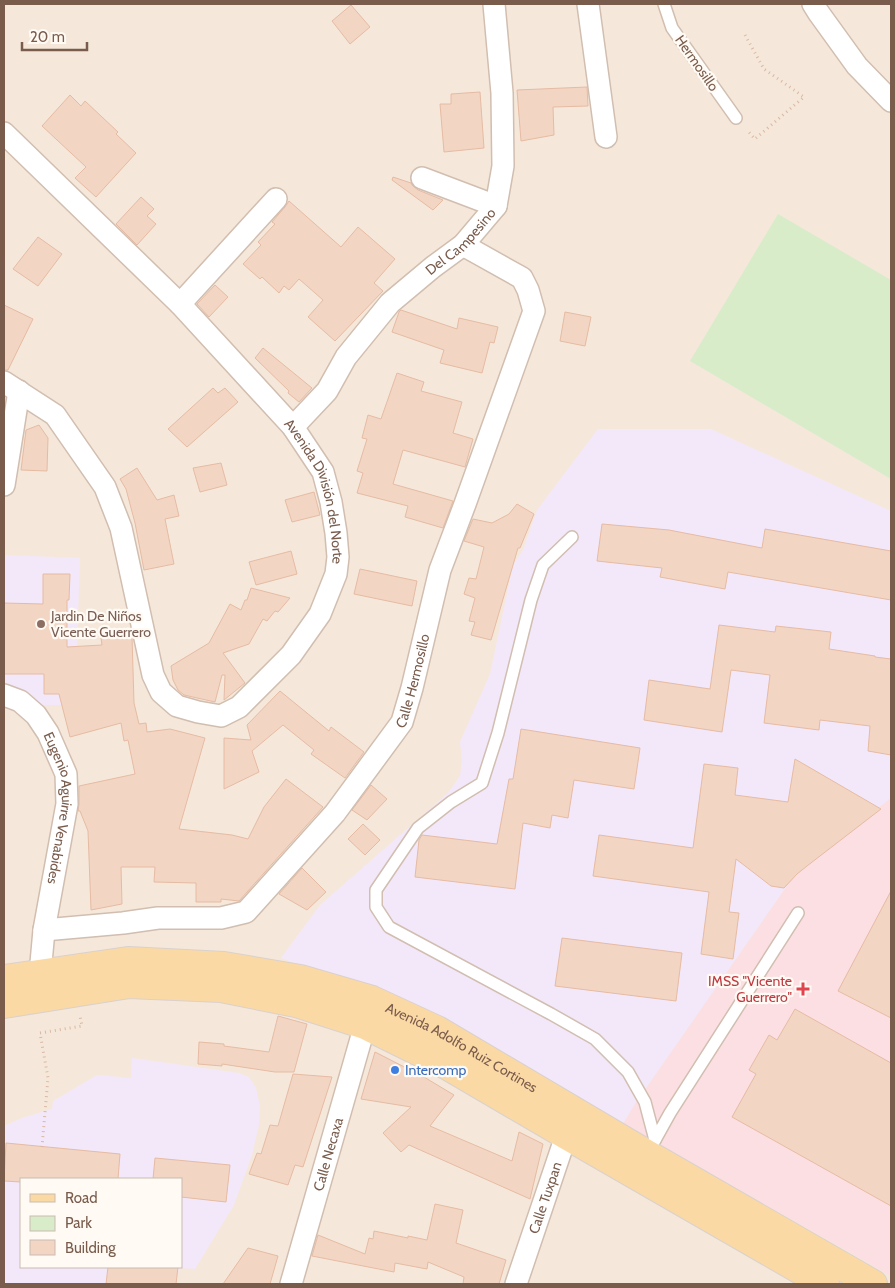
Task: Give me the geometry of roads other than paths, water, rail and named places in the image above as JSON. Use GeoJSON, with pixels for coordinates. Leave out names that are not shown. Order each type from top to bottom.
{"type":"FeatureCollection","features":[{"type":"Feature","properties":{"kind":"main road","name":"Avenida Adolfo Ruiz Cortines"},"geometry":{"type":"LineString","coordinates":[[4,979],[128,961],[224,966],[300,979],[372,1000],[437,1030],[570,1123]]}},
{"type":"Feature","properties":{"kind":"main road","name":"Avenida Adolfo Ruiz Cortines"},"geometry":{"type":"LineString","coordinates":[[4,1004],[129,984],[221,988],[296,1003],[365,1025],[643,1159],[873,1284]]}},
{"type":"Feature","properties":{"kind":"main road","name":"Avenida Adolfo Ruiz Cortines"},"geometry":{"type":"LineString","coordinates":[[643,1159],[825,1284]]}},
{"type":"Feature","properties":{"kind":"street","name":"Del Campesino"},"geometry":{"type":"LineString","coordinates":[[293,427],[327,391],[346,357],[390,303],[463,245],[496,206],[503,166],[502,93],[494,4]]}},
{"type":"Feature","properties":{"kind":"street"},"geometry":{"type":"LineString","coordinates":[[588,4],[606,137]]}},
{"type":"Feature","properties":{"kind":"street"},"geometry":{"type":"LineString","coordinates":[[813,4],[857,66],[891,101]]}},
{"type":"Feature","properties":{"kind":"street","name":"Avenida División del Norte"},"geometry":{"type":"LineString","coordinates":[[4,133],[180,304],[293,427],[323,472],[331,502],[336,533],[338,556],[336,574],[320,614],[291,654],[239,707],[221,716],[198,712],[177,706],[161,692],[153,674],[121,528],[105,487],[55,415],[11,386],[4,486]]}},
{"type":"Feature","properties":{"kind":"street"},"geometry":{"type":"LineString","coordinates":[[422,178],[496,206]]}},
{"type":"Feature","properties":{"kind":"street"},"geometry":{"type":"LineString","coordinates":[[180,304],[276,199]]}},
{"type":"Feature","properties":{"kind":"street","name":"Calle Hermosillo"},"geometry":{"type":"LineString","coordinates":[[44,930],[123,924],[158,918],[221,918],[246,912],[335,813],[402,722],[440,570],[534,311],[528,290],[522,278],[463,245]]}},
{"type":"Feature","properties":{"kind":"street","name":"Eugenio Aguirre Venabides"},"geometry":{"type":"LineString","coordinates":[[4,695],[20,701],[36,715],[48,733],[66,774],[67,804],[44,930],[40,974]]}},
{"type":"Feature","properties":{"kind":"street","name":"Calle Necaxa"},"geometry":{"type":"LineString","coordinates":[[291,1284],[365,1025]]}},
{"type":"Feature","properties":{"kind":"street","name":"Calle Tuxpan"},"geometry":{"type":"LineString","coordinates":[[516,1284],[570,1123]]}},
{"type":"Feature","properties":{"kind":"lane","name":"Hermosillo"},"geometry":{"type":"LineString","coordinates":[[664,4],[672,28],[736,118]]}},
{"type":"Feature","properties":{"kind":"lane"},"geometry":{"type":"LineString","coordinates":[[572,537],[543,565],[531,600],[498,733],[482,782],[418,828],[376,890],[376,907],[389,927],[595,1039],[628,1072],[645,1102],[643,1159]]}},
{"type":"Feature","properties":{"kind":"lane"},"geometry":{"type":"LineString","coordinates":[[643,1159],[798,913]]}},
{"type":"Feature","properties":{"kind":"place","name":"Jardin De Niños Vicente Guerrero"},"geometry":{"type":"Point","coordinates":[41,624]}},
{"type":"Feature","properties":{"kind":"place","name":"IMSS \"Vicente Guerrero\""},"geometry":{"type":"Point","coordinates":[803,989]}},
{"type":"Feature","properties":{"kind":"place","name":"Intercomp"},"geometry":{"type":"Point","coordinates":[395,1070]}}]}
